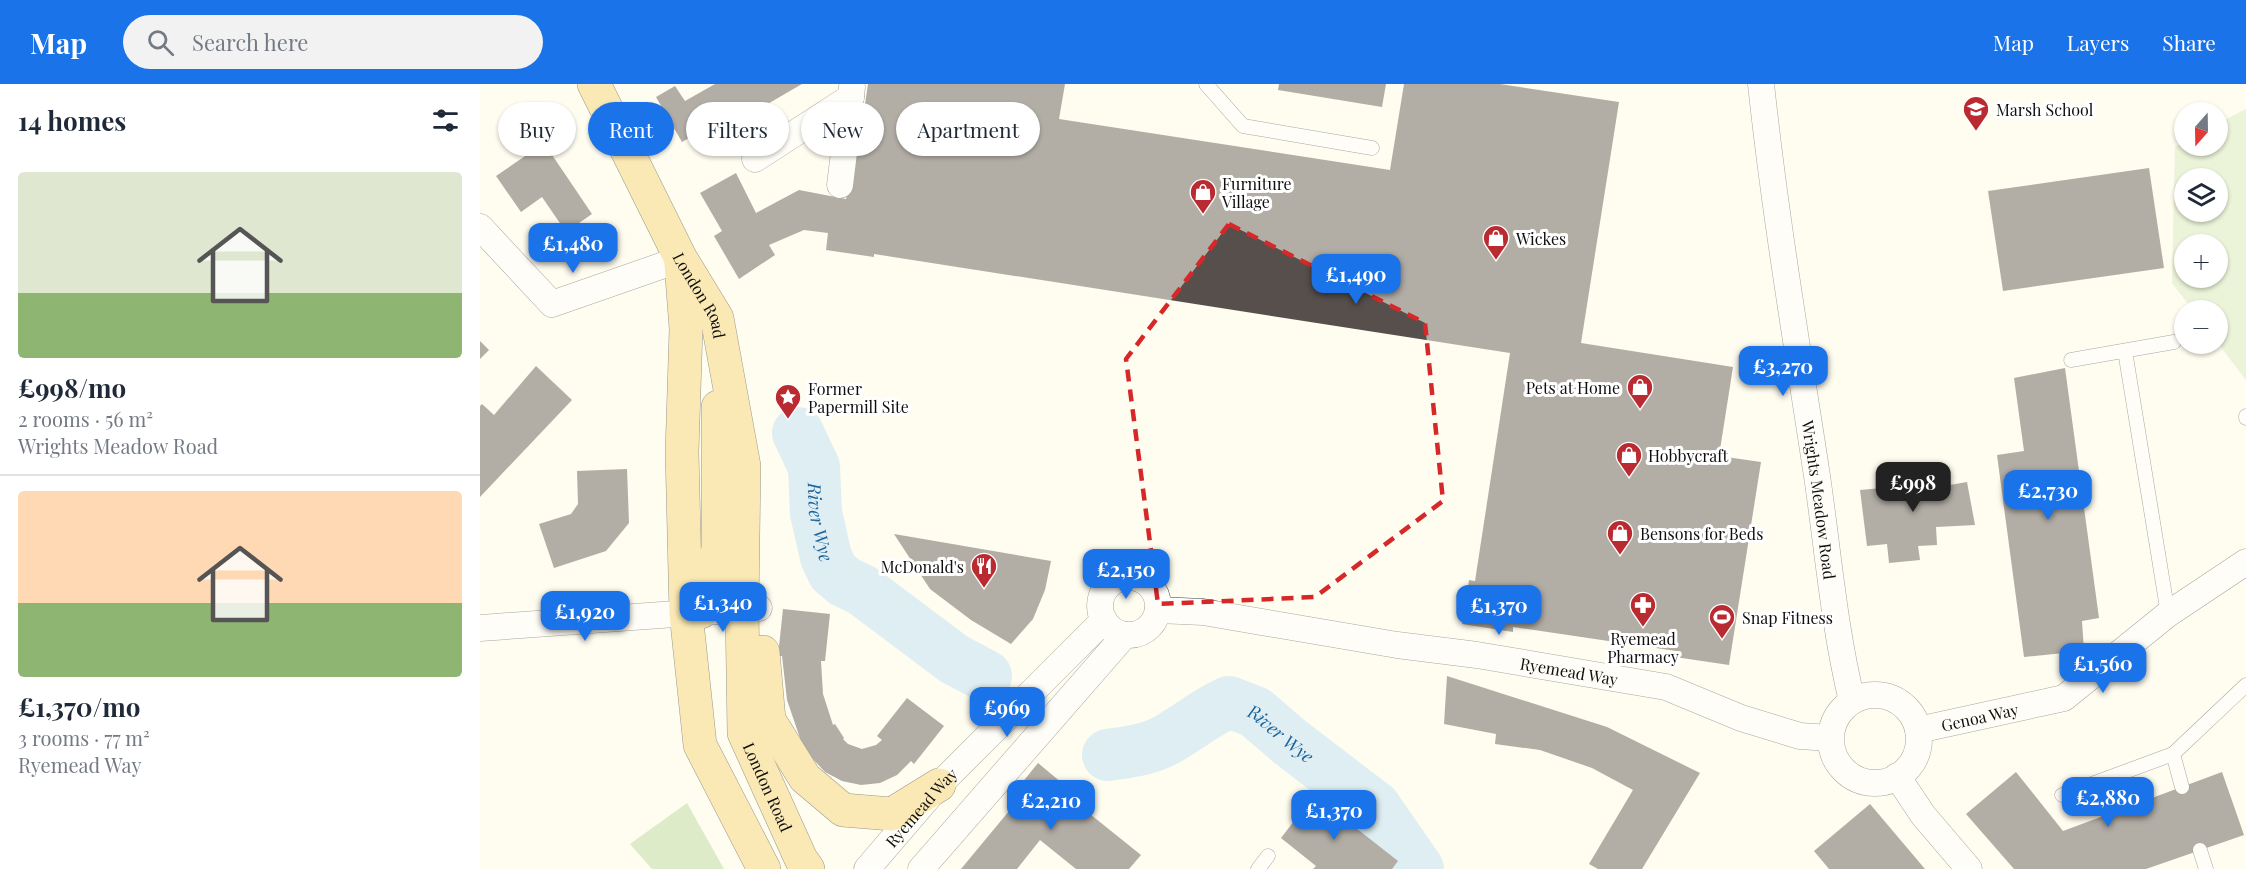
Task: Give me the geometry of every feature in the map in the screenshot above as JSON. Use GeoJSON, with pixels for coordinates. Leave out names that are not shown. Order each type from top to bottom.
{"type":"FeatureCollection","features":[{"type":"Feature","properties":{"kind":"main road"},"geometry":{"type":"LineString","coordinates":[[594,84],[681,260]]}},
{"type":"Feature","properties":{"kind":"main road","name":"London Road"},"geometry":{"type":"LineString","coordinates":[[681,260],[717,318],[744,466],[750,609],[744,733],[801,859],[808,869]]}},
{"type":"Feature","properties":{"kind":"main road","name":"London Road"},"geometry":{"type":"LineString","coordinates":[[681,260],[686,330],[682,452],[694,613],[700,745],[764,869]]}},
{"type":"Feature","properties":{"kind":"main road"},"geometry":{"type":"LineString","coordinates":[[694,613],[718,549],[717,318]]}},
{"type":"Feature","properties":{"kind":"main road"},"geometry":{"type":"LineString","coordinates":[[750,609],[769,720],[805,778],[843,810],[892,814],[939,785]]}},
{"type":"Feature","properties":{"kind":"street","name":"Wrights Meadow Road"},"geometry":{"type":"LineString","coordinates":[[1761,84],[1771,179],[1816,467],[1841,655],[1852,701]]}},
{"type":"Feature","properties":{"kind":"street"},"geometry":{"type":"LineString","coordinates":[[755,159],[852,91]]}},
{"type":"Feature","properties":{"kind":"street"},"geometry":{"type":"LineString","coordinates":[[840,185],[852,91]]}},
{"type":"Feature","properties":{"kind":"street"},"geometry":{"type":"LineString","coordinates":[[480,227],[552,304],[681,260]]}},
{"type":"Feature","properties":{"kind":"street","name":"Genoa Way"},"geometry":{"type":"LineString","coordinates":[[1918,730],[2064,698],[2168,614],[2246,562]]}},
{"type":"Feature","properties":{"kind":"street"},"geometry":{"type":"LineString","coordinates":[[1134,577],[1150,586],[1155,593],[1158,610],[1150,626],[1143,632],[1125,635],[1117,632],[1104,620],[1100,602],[1103,593],[1116,580],[1134,577]]}},
{"type":"Feature","properties":{"kind":"street"},"geometry":{"type":"LineString","coordinates":[[480,628],[750,609]]}},
{"type":"Feature","properties":{"kind":"street","name":"Ryemead Way"},"geometry":{"type":"LineString","coordinates":[[1158,610],[1203,612],[1666,687],[1741,718],[1800,736],[1830,738]]}},
{"type":"Feature","properties":{"kind":"street","name":"Ryemead Way"},"geometry":{"type":"LineString","coordinates":[[867,869],[939,785],[1104,620]]}},
{"type":"Feature","properties":{"kind":"street"},"geometry":{"type":"LineString","coordinates":[[921,869],[1125,635]]}},
{"type":"Feature","properties":{"kind":"street"},"geometry":{"type":"LineString","coordinates":[[1866,695],[1881,695],[1895,700],[1907,709],[1918,730],[1917,751],[1911,764],[1897,777],[1887,781],[1860,780],[1847,773],[1838,762],[1830,738],[1834,722],[1841,710],[1852,701],[1866,695]]}},
{"type":"Feature","properties":{"kind":"street"},"geometry":{"type":"LineString","coordinates":[[1897,777],[1923,815],[1969,869]]}},
{"type":"Feature","properties":{"kind":"lane"},"geometry":{"type":"LineString","coordinates":[[1206,84],[1243,126],[1372,148]]}},
{"type":"Feature","properties":{"kind":"lane"},"geometry":{"type":"LineString","coordinates":[[2071,360],[2174,342]]}},
{"type":"Feature","properties":{"kind":"lane"},"geometry":{"type":"LineString","coordinates":[[2125,351],[2168,614]]}},
{"type":"Feature","properties":{"kind":"lane"},"geometry":{"type":"LineString","coordinates":[[2062,795],[2173,754],[2246,685]]}},
{"type":"Feature","properties":{"kind":"lane"},"geometry":{"type":"LineString","coordinates":[[2173,754],[2182,787]]}},
{"type":"Feature","properties":{"kind":"lane"},"geometry":{"type":"LineString","coordinates":[[2200,850],[2206,869]]}},
{"type":"Feature","properties":{"kind":"lane"},"geometry":{"type":"LineString","coordinates":[[1258,869],[1268,856]]}},
{"type":"Feature","properties":{"kind":"highlighted area"},"geometry":{"type":"Polygon","coordinates":[[[1229,224],[1425,323],[1443,501],[1315,597],[1158,604],[1126,359],[1229,224]]]}},
{"type":"Feature","properties":{"kind":"green space"},"geometry":{"type":"Polygon","coordinates":[[[2246,109],[2246,380],[2226,354],[2228,354],[2228,300],[2185,300],[2176,288],[2228,288],[2228,234],[2174,234],[2174,286],[2172,283],[2174,192],[2174,222],[2228,222],[2228,168],[2175,168],[2175,156],[2228,156],[2228,118],[2246,109]]]}},
{"type":"Feature","properties":{"kind":"green space"},"geometry":{"type":"Polygon","coordinates":[[[687,803],[724,869],[652,869],[630,844],[687,803]]]}},
{"type":"Feature","properties":{"kind":"building"},"geometry":{"type":"Polygon","coordinates":[[[715,84],[802,84],[771,102],[686,102],[686,140],[682,142],[674,128],[674,102],[659,102],[656,97],[675,86],[685,101],[715,84]]]}},
{"type":"Feature","properties":{"kind":"building"},"geometry":{"type":"Polygon","coordinates":[[[868,84],[1065,84],[1059,119],[1390,170],[1404,84],[1500,84],[1619,102],[1581,343],[1733,367],[1719,456],[1761,462],[1729,665],[1675,657],[1676,651],[1513,627],[1513,632],[1462,624],[1469,580],[1475,581],[1510,353],[874,254],[874,257],[826,250],[828,233],[804,230],[769,245],[775,255],[739,279],[714,236],[722,231],[700,193],[736,173],[756,213],[799,190],[846,199],[856,156],[884,156],[884,102],[865,102],[868,84]]]}},
{"type":"Feature","properties":{"kind":"building"},"geometry":{"type":"Polygon","coordinates":[[[1279,84],[1386,84],[1382,107],[1278,90],[1279,84]]]}},
{"type":"Feature","properties":{"kind":"building"},"geometry":{"type":"Polygon","coordinates":[[[525,156],[553,156],[592,214],[566,232],[542,197],[521,212],[496,176],[525,156]]]}},
{"type":"Feature","properties":{"kind":"building"},"geometry":{"type":"Polygon","coordinates":[[[2149,168],[2164,268],[2003,291],[1988,191],[2149,168]]]}},
{"type":"Feature","properties":{"kind":"building"},"geometry":{"type":"Polygon","coordinates":[[[480,341],[489,350],[480,359],[480,341]]]}},
{"type":"Feature","properties":{"kind":"building"},"geometry":{"type":"Polygon","coordinates":[[[536,366],[572,400],[480,497],[480,406],[482,404],[494,415],[536,366]]]}},
{"type":"Feature","properties":{"kind":"building"},"geometry":{"type":"Polygon","coordinates":[[[2065,368],[2099,618],[2082,621],[2084,651],[2024,657],[1997,455],[2024,451],[2014,378],[2065,368]]]}},
{"type":"Feature","properties":{"kind":"building"},"geometry":{"type":"Polygon","coordinates":[[[627,469],[629,523],[606,551],[554,568],[539,524],[571,514],[578,504],[577,471],[627,469]]]}},
{"type":"Feature","properties":{"kind":"building"},"geometry":{"type":"Polygon","coordinates":[[[1936,471],[1938,487],[1967,482],[1975,525],[1936,527],[1937,545],[1918,546],[1920,560],[1889,563],[1887,544],[1867,546],[1860,490],[1893,487],[1892,474],[1936,471]]]}},
{"type":"Feature","properties":{"kind":"building"},"geometry":{"type":"Polygon","coordinates":[[[894,534],[1051,561],[1045,590],[1033,619],[1011,644],[971,620],[930,589],[894,534]]]}},
{"type":"Feature","properties":{"kind":"building"},"geometry":{"type":"Polygon","coordinates":[[[783,609],[830,614],[825,661],[821,661],[823,694],[833,725],[835,724],[848,744],[862,749],[876,745],[882,740],[877,736],[907,698],[944,726],[914,764],[911,761],[897,775],[880,783],[861,785],[842,781],[825,772],[812,758],[801,741],[787,700],[782,656],[778,656],[783,609]]]}},
{"type":"Feature","properties":{"kind":"building"},"geometry":{"type":"Polygon","coordinates":[[[1447,676],[1607,727],[1700,773],[1642,869],[1598,869],[1589,864],[1633,790],[1592,768],[1540,750],[1495,744],[1496,734],[1444,724],[1447,676]]]}},
{"type":"Feature","properties":{"kind":"building"},"geometry":{"type":"Polygon","coordinates":[[[1038,763],[1074,793],[1070,798],[1141,855],[1129,869],[1076,869],[1040,840],[1017,869],[961,869],[1014,805],[1008,800],[1038,763]]]}},
{"type":"Feature","properties":{"kind":"building"},"geometry":{"type":"Polygon","coordinates":[[[2016,772],[2063,831],[2222,772],[2244,835],[2146,869],[2014,869],[1966,814],[2016,772]]]}},
{"type":"Feature","properties":{"kind":"building"},"geometry":{"type":"Polygon","coordinates":[[[1314,795],[1398,861],[1392,869],[1313,869],[1316,866],[1281,838],[1314,795]]]}},
{"type":"Feature","properties":{"kind":"building"},"geometry":{"type":"Polygon","coordinates":[[[1870,804],[1925,869],[1829,869],[1814,851],[1870,804]]]}},
{"type":"Feature","properties":{"kind":"waterway","name":"River Wye"},"geometry":{"type":"LineString","coordinates":[[798,433],[814,467],[816,513],[826,557],[833,572],[845,582],[862,590],[954,659],[986,676]]}},
{"type":"Feature","properties":{"kind":"waterway","name":"River Wye"},"geometry":{"type":"LineString","coordinates":[[1108,755],[1161,743],[1229,702],[1255,712],[1375,807],[1418,869]]}},
{"type":"Feature","properties":{"kind":"place","name":"Marsh School"},"geometry":{"type":"Point","coordinates":[1976,132]}},
{"type":"Feature","properties":{"kind":"place","name":"Furniture Village"},"geometry":{"type":"Point","coordinates":[1203,215]}},
{"type":"Feature","properties":{"kind":"place","name":"Wickes"},"geometry":{"type":"Point","coordinates":[1496,261]}},
{"type":"Feature","properties":{"kind":"place","name":"Pets at Home"},"geometry":{"type":"Point","coordinates":[1640,410]}},
{"type":"Feature","properties":{"kind":"place","name":"Former Papermill Site"},"geometry":{"type":"Point","coordinates":[788,420]}},
{"type":"Feature","properties":{"kind":"place","name":"Hobbycraft"},"geometry":{"type":"Point","coordinates":[1629,478]}},
{"type":"Feature","properties":{"kind":"place","name":"Bensons for Beds"},"geometry":{"type":"Point","coordinates":[1620,556]}},
{"type":"Feature","properties":{"kind":"place","name":"McDonald's"},"geometry":{"type":"Point","coordinates":[984,589]}},
{"type":"Feature","properties":{"kind":"place","name":"Ryemead Pharmacy"},"geometry":{"type":"Point","coordinates":[1643,628]}},
{"type":"Feature","properties":{"kind":"place","name":"Snap Fitness"},"geometry":{"type":"Point","coordinates":[1722,640]}}]}
